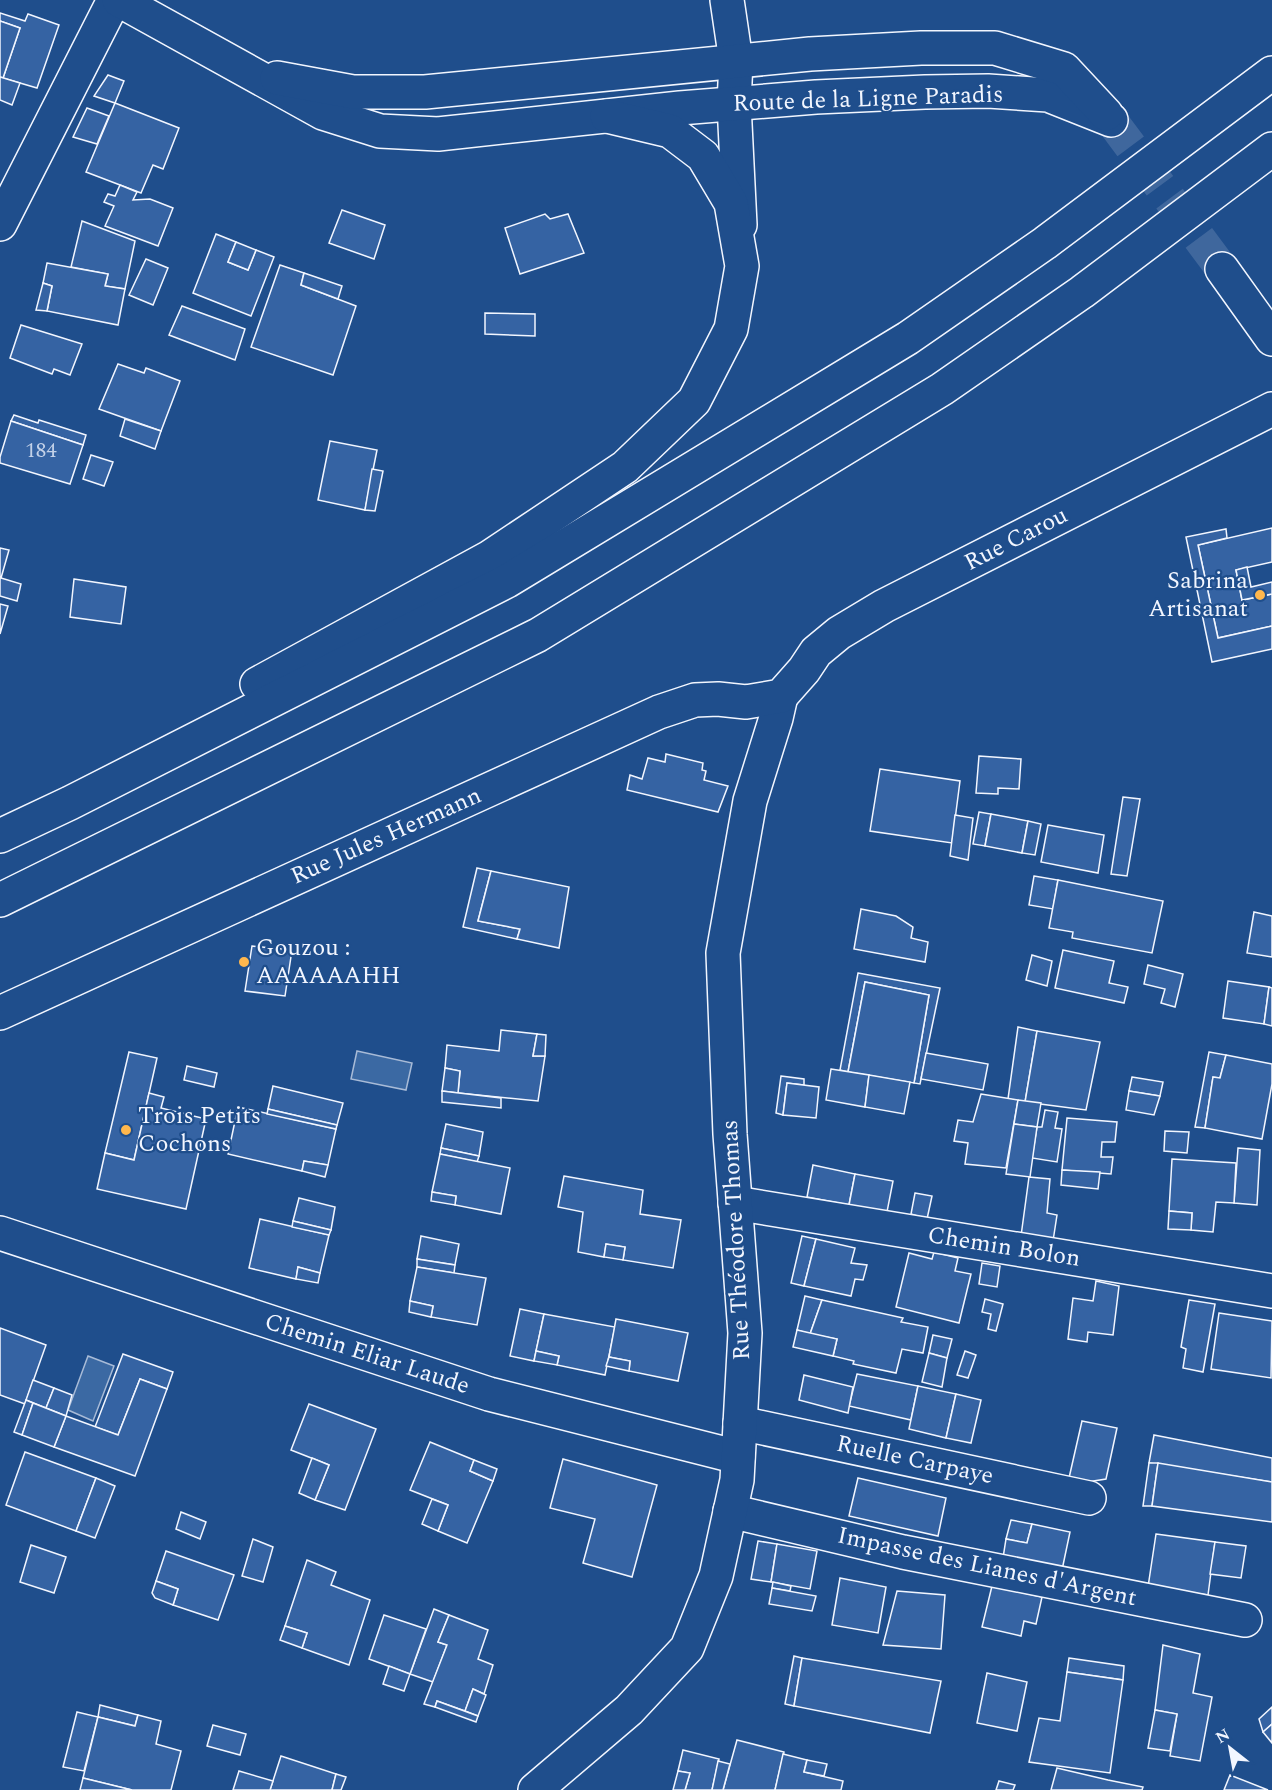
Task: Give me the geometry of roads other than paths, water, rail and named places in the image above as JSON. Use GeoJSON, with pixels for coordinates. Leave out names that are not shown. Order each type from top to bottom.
{"type":"FeatureCollection","features":[{"type":"Feature","properties":{"kind":"main road","name":"Route de la Ligne Paradis"},"geometry":{"type":"LineString","coordinates":[[116,0],[248,73],[323,113],[380,131],[438,134],[734,104],[914,92],[1048,95],[1111,120],[1064,69],[995,48],[921,48],[810,54],[425,92],[353,92],[248,73]]}},
{"type":"Feature","properties":{"kind":"main road"},"geometry":{"type":"LineString","coordinates":[[0,224],[116,0]]}},
{"type":"Feature","properties":{"kind":"main road"},"geometry":{"type":"LineString","coordinates":[[0,821],[143,746],[490,556],[625,467],[694,401],[731,329],[742,266],[734,104],[736,61],[727,0]]}},
{"type":"Feature","properties":{"kind":"main road"},"geometry":{"type":"LineString","coordinates":[[438,134],[528,104],[712,85],[736,61]]}},
{"type":"Feature","properties":{"kind":"main road"},"geometry":{"type":"LineString","coordinates":[[0,836],[70,803],[518,575],[908,338],[1045,243],[1272,73]]}},
{"type":"Feature","properties":{"kind":"main road"},"geometry":{"type":"LineString","coordinates":[[607,116],[670,131],[702,156],[731,203],[742,266]]}},
{"type":"Feature","properties":{"kind":"main road"},"geometry":{"type":"LineString","coordinates":[[0,900],[538,635],[942,389],[1082,292],[1272,149]]}},
{"type":"Feature","properties":{"kind":"main road"},"geometry":{"type":"LineString","coordinates":[[1082,292],[1165,241],[1272,166]]}},
{"type":"Feature","properties":{"kind":"main road"},"geometry":{"type":"LineString","coordinates":[[1222,269],[1272,339]]}},
{"type":"Feature","properties":{"kind":"main road","name":"Rue Carou"},"geometry":{"type":"LineString","coordinates":[[781,696],[804,670],[816,652],[839,633],[884,606],[1272,409]]}},
{"type":"Feature","properties":{"kind":"main road","name":"Rue Jules Hermann"},"geometry":{"type":"LineString","coordinates":[[0,1013],[659,712],[695,700],[718,699],[746,702],[781,696]]}},
{"type":"Feature","properties":{"kind":"main road","name":"Rue Théodore Thomas"},"geometry":{"type":"LineString","coordinates":[[535,1790],[628,1710],[687,1648],[716,1576],[737,1480],[745,1333],[729,1134],[723,953],[750,801],[781,696]]}},
{"type":"Feature","properties":{"kind":"main road","name":"Chemin Bolon"},"geometry":{"type":"LineString","coordinates":[[735,1203],[1272,1291]]}},
{"type":"Feature","properties":{"kind":"main road","name":"Chemin Eliar Laude"},"geometry":{"type":"LineString","coordinates":[[0,1233],[489,1394],[738,1457]]}},
{"type":"Feature","properties":{"kind":"main road","name":"Ruelle Carpaye"},"geometry":{"type":"LineString","coordinates":[[740,1423],[1089,1498]]}},
{"type":"Feature","properties":{"kind":"main road","name":"Impasse des Lianes d'Argent"},"geometry":{"type":"LineString","coordinates":[[730,1511],[903,1552],[1245,1620]]}},
{"type":"Feature","properties":{"kind":"water"},"geometry":{"type":"Polygon","coordinates":[[[357,1051],[412,1063],[406,1090],[351,1079],[357,1051]]]}},
{"type":"Feature","properties":{"kind":"water"},"geometry":{"type":"Polygon","coordinates":[[[88,1356],[114,1366],[93,1421],[68,1410],[88,1356]]]}},
{"type":"Feature","properties":{"kind":"tunnel"},"geometry":{"type":"LineString","coordinates":[[1111,120],[1222,269]]}},
{"type":"Feature","properties":{"kind":"place","name":"Sabrina Artisanat"},"geometry":{"type":"Point","coordinates":[1260,595]}},
{"type":"Feature","properties":{"kind":"place","name":"Gouzou : AAAAAAHH"},"geometry":{"type":"Point","coordinates":[244,962]}},
{"type":"Feature","properties":{"kind":"place","name":"Trois Petits Cochons"},"geometry":{"type":"Point","coordinates":[126,1130]}}]}
